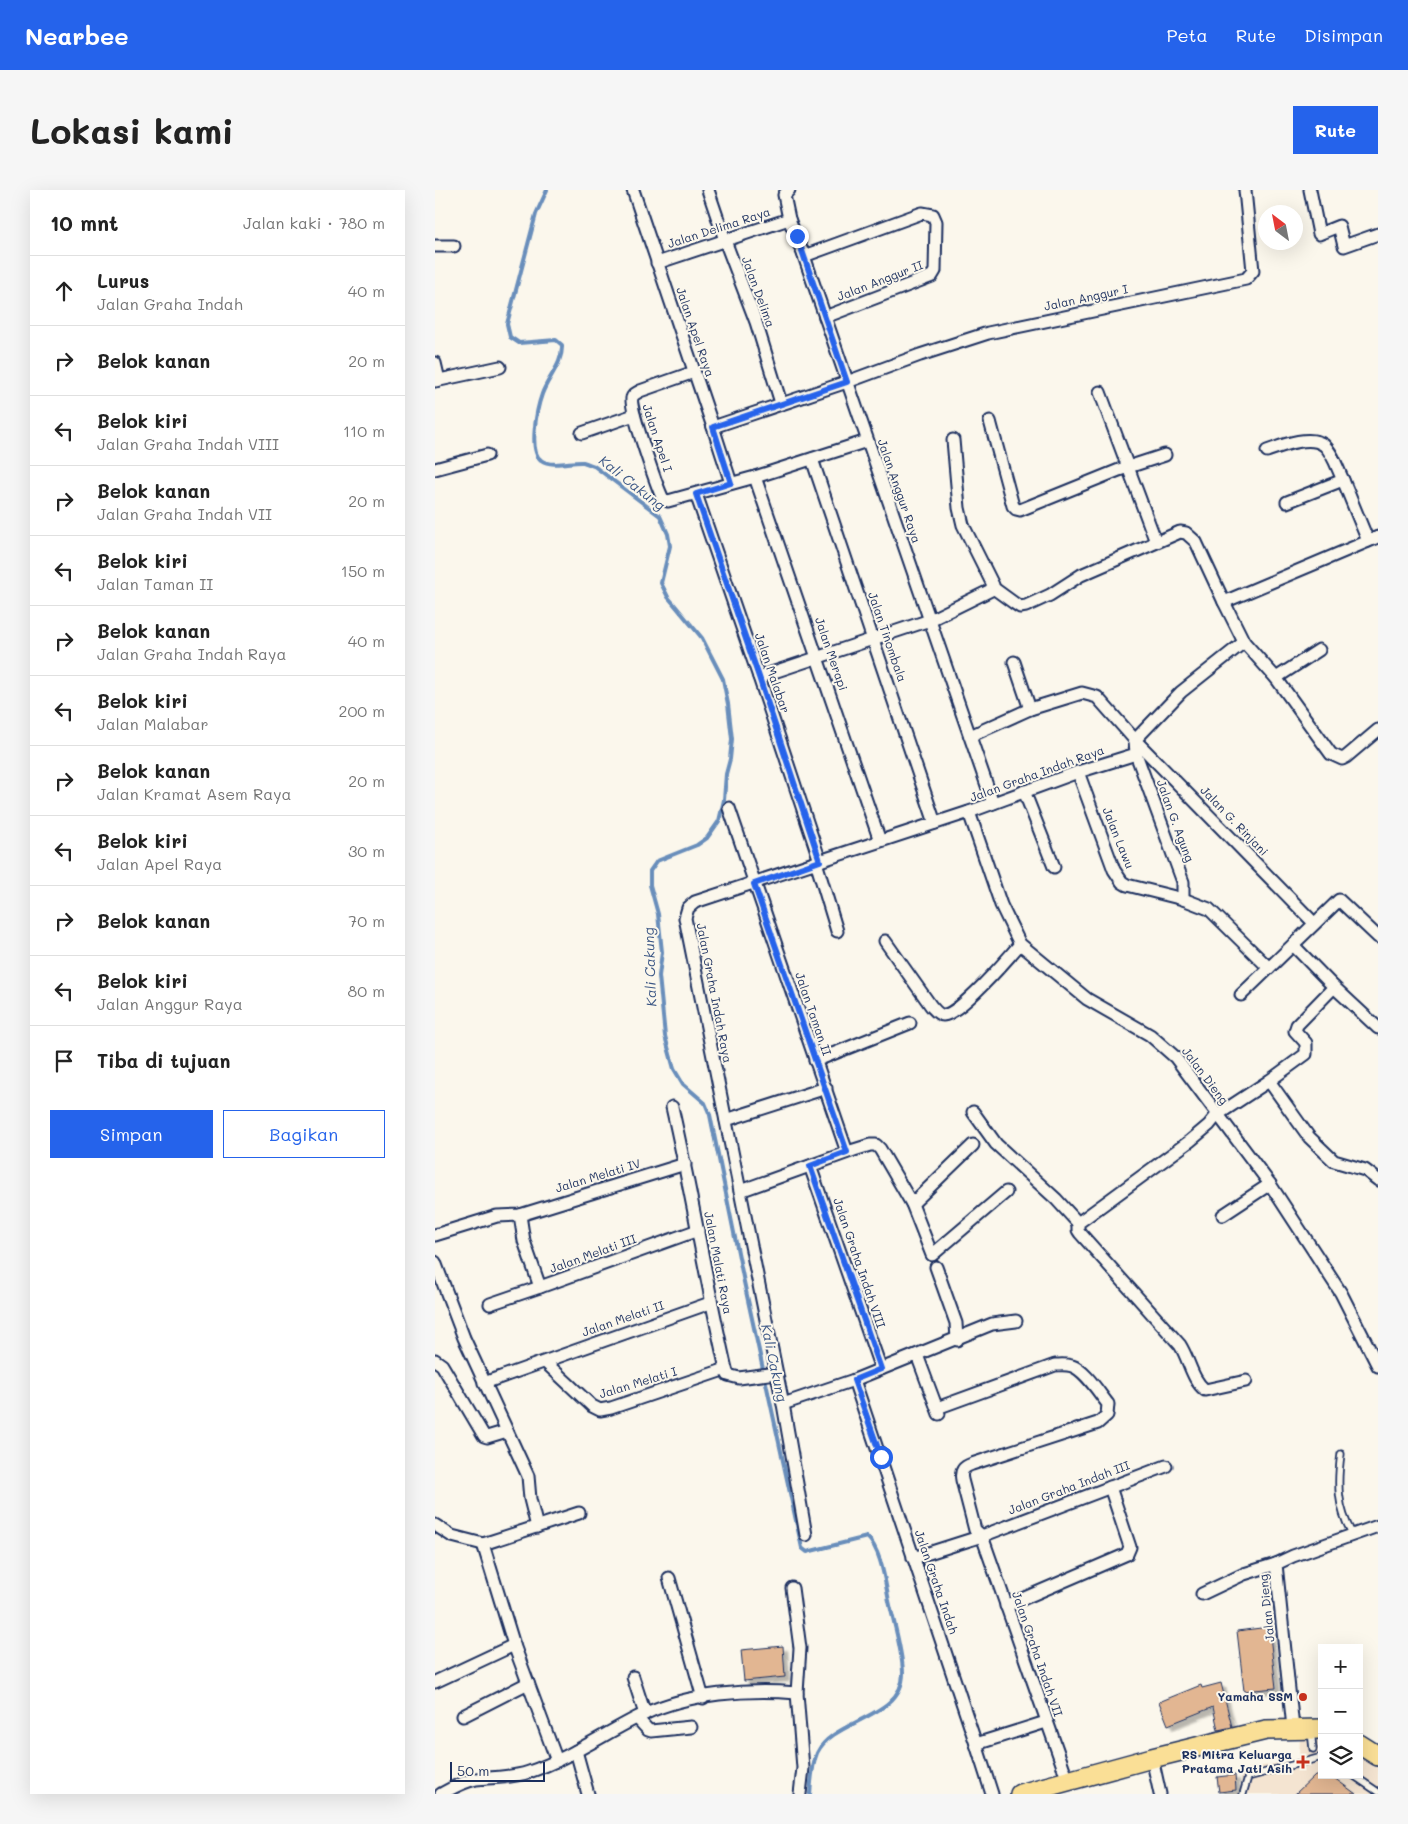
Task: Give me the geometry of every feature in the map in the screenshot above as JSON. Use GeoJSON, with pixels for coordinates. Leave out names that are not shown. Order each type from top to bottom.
{"type":"FeatureCollection","features":[{"type":"Feature","properties":{"kind":"main road"},"geometry":{"type":"LineString","coordinates":[[1020,1794],[1152,1758],[1266,1730],[1309,1728]]}},
{"type":"Feature","properties":{"kind":"main road"},"geometry":{"type":"LineString","coordinates":[[1363,1747],[1378,1756]]}},
{"type":"Feature","properties":{"kind":"street","name":"Jalan Apel Raya"},"geometry":{"type":"LineString","coordinates":[[633,190],[731,483]]}},
{"type":"Feature","properties":{"kind":"street","name":"Jalan Delima"},"geometry":{"type":"LineString","coordinates":[[708,190],[756,322],[781,403]]}},
{"type":"Feature","properties":{"kind":"street","name":"Jalan Anggur Raya"},"geometry":{"type":"LineString","coordinates":[[789,190],[784,195],[789,219],[804,256],[993,803]]}},
{"type":"Feature","properties":{"kind":"street","name":"Jalan Anggur I"},"geometry":{"type":"LineString","coordinates":[[713,427],[847,382],[920,354],[988,333],[1246,279],[1253,271],[1245,190]]}},
{"type":"Feature","properties":{"kind":"street"},"geometry":{"type":"LineString","coordinates":[[1310,190],[1319,234],[1339,226],[1344,246],[1378,234]]}},
{"type":"Feature","properties":{"kind":"street","name":"Jalan Anggur II"},"geometry":{"type":"LineString","coordinates":[[804,256],[922,213],[933,215],[936,222],[935,271],[932,276],[825,317]]}},
{"type":"Feature","properties":{"kind":"street","name":"Jalan Delima Raya"},"geometry":{"type":"LineString","coordinates":[[657,263],[789,219]]}},
{"type":"Feature","properties":{"kind":"street"},"geometry":{"type":"LineString","coordinates":[[435,246],[454,246]]}},
{"type":"Feature","properties":{"kind":"street"},"geometry":{"type":"LineString","coordinates":[[435,363],[437,381],[501,367]]}},
{"type":"Feature","properties":{"kind":"street","name":"Jalan Apel I"},"geometry":{"type":"LineString","coordinates":[[695,372],[633,395],[631,400],[634,415],[663,499],[668,501],[696,494]]}},
{"type":"Feature","properties":{"kind":"street"},"geometry":{"type":"LineString","coordinates":[[1100,392],[1156,542]]}},
{"type":"Feature","properties":{"kind":"street"},"geometry":{"type":"LineString","coordinates":[[583,434],[634,415]]}},
{"type":"Feature","properties":{"kind":"street"},"geometry":{"type":"LineString","coordinates":[[990,421],[1013,506],[1020,510],[1129,466],[1165,454]]}},
{"type":"Feature","properties":{"kind":"street"},"geometry":{"type":"LineString","coordinates":[[953,440],[959,508],[963,525],[993,586],[1014,603],[1019,606],[1026,606],[1050,595],[1081,576],[1180,532],[1186,533],[1196,542],[1244,642],[1276,678],[1331,754],[1337,758],[1342,759],[1346,757],[1378,730]]}},
{"type":"Feature","properties":{"kind":"street"},"geometry":{"type":"LineString","coordinates":[[696,494],[867,441]]}},
{"type":"Feature","properties":{"kind":"street"},"geometry":{"type":"LineString","coordinates":[[1224,602],[1373,539],[1324,445],[1316,442],[1301,441],[1267,451]]}},
{"type":"Feature","properties":{"kind":"street"},"geometry":{"type":"LineString","coordinates":[[435,469],[487,455]]}},
{"type":"Feature","properties":{"kind":"street","name":"Jalan Tinombala"},"geometry":{"type":"LineString","coordinates":[[812,459],[935,824]]}},
{"type":"Feature","properties":{"kind":"street","name":"Jalan Merapi"},"geometry":{"type":"LineString","coordinates":[[755,477],[880,841]]}},
{"type":"Feature","properties":{"kind":"street"},"geometry":{"type":"LineString","coordinates":[[1287,502],[1343,480]]}},
{"type":"Feature","properties":{"kind":"street","name":"Jalan Malabar"},"geometry":{"type":"LineString","coordinates":[[696,494],[759,677],[818,862],[837,931]]}},
{"type":"Feature","properties":{"kind":"street"},"geometry":{"type":"LineString","coordinates":[[759,677],[930,620],[991,590],[993,586]]}},
{"type":"Feature","properties":{"kind":"street"},"geometry":{"type":"LineString","coordinates":[[1135,754],[1135,740],[1181,692],[1244,642]]}},
{"type":"Feature","properties":{"kind":"street"},"geometry":{"type":"LineString","coordinates":[[1276,678],[1319,650]]}},
{"type":"Feature","properties":{"kind":"street"},"geometry":{"type":"LineString","coordinates":[[1014,662],[1029,709]]}},
{"type":"Feature","properties":{"kind":"street","name":"Jalan G. Rinjani"},"geometry":{"type":"LineString","coordinates":[[970,736],[1029,709],[1082,693],[1097,697],[1135,740],[1314,923]]}},
{"type":"Feature","properties":{"kind":"street","name":"Jalan Graha Indah Raya"},"geometry":{"type":"LineString","coordinates":[[806,1535],[783,1404],[771,1374],[740,1191],[685,918],[688,908],[695,902],[935,824],[1078,772],[1135,754]]}},
{"type":"Feature","properties":{"kind":"street","name":"Jalan G. Agung"},"geometry":{"type":"LineString","coordinates":[[1135,754],[1183,882],[1183,899]]}},
{"type":"Feature","properties":{"kind":"street","name":"Jalan Lawu"},"geometry":{"type":"LineString","coordinates":[[1078,772],[1118,876],[1127,885],[1183,899],[1209,909],[1269,968]]}},
{"type":"Feature","properties":{"kind":"street"},"geometry":{"type":"LineString","coordinates":[[1024,791],[1054,868]]}},
{"type":"Feature","properties":{"kind":"street","name":"Jalan Taman II"},"geometry":{"type":"LineString","coordinates":[[729,808],[847,1152]]}},
{"type":"Feature","properties":{"kind":"street","name":"Jalan Dieng"},"geometry":{"type":"LineString","coordinates":[[969,812],[1001,905],[1020,944],[1087,999],[1150,1035],[1175,1057],[1270,1184],[1341,1293],[1378,1366]]}},
{"type":"Feature","properties":{"kind":"street"},"geometry":{"type":"LineString","coordinates":[[1241,995],[1339,900],[1378,937]]}},
{"type":"Feature","properties":{"kind":"street"},"geometry":{"type":"LineString","coordinates":[[885,941],[931,1006],[937,1013],[943,1015],[949,1014],[979,989],[1020,944]]}},
{"type":"Feature","properties":{"kind":"street"},"geometry":{"type":"LineString","coordinates":[[1293,945],[1334,988],[1378,1028]]}},
{"type":"Feature","properties":{"kind":"street"},"geometry":{"type":"LineString","coordinates":[[1078,1223],[1190,1141],[1217,1115],[1306,1054],[1306,1043],[1295,1031],[1297,1025],[1334,988]]}},
{"type":"Feature","properties":{"kind":"street"},"geometry":{"type":"LineString","coordinates":[[815,1061],[910,1024]]}},
{"type":"Feature","properties":{"kind":"street"},"geometry":{"type":"LineString","coordinates":[[1269,1081],[1309,1137],[1335,1161],[1365,1170],[1378,1180]]}},
{"type":"Feature","properties":{"kind":"street"},"geometry":{"type":"LineString","coordinates":[[726,1120],[826,1088]]}},
{"type":"Feature","properties":{"kind":"street","name":"Jalan Malati Raya"},"geometry":{"type":"LineString","coordinates":[[672,1107],[698,1230],[710,1303],[725,1369]]}},
{"type":"Feature","properties":{"kind":"street"},"geometry":{"type":"LineString","coordinates":[[973,1112],[996,1144],[1056,1199],[1078,1223],[1077,1226],[1080,1233],[1180,1345],[1185,1352],[1199,1386],[1205,1390],[1212,1390],[1246,1381]]}},
{"type":"Feature","properties":{"kind":"street"},"geometry":{"type":"LineString","coordinates":[[740,1191],[847,1152],[876,1145],[880,1148],[912,1204],[932,1255],[1006,1192]]}},
{"type":"Feature","properties":{"kind":"street"},"geometry":{"type":"LineString","coordinates":[[912,1204],[973,1145]]}},
{"type":"Feature","properties":{"kind":"street","name":"Jalan Melati IV"},"geometry":{"type":"LineString","coordinates":[[435,1235],[497,1216],[520,1215],[685,1164]]}},
{"type":"Feature","properties":{"kind":"street","name":"Jalan Graha Indah VIII"},"geometry":{"type":"LineString","coordinates":[[810,1166],[881,1369]]}},
{"type":"Feature","properties":{"kind":"street"},"geometry":{"type":"LineString","coordinates":[[1223,1215],[1270,1184]]}},
{"type":"Feature","properties":{"kind":"street","name":"Jalan Melati III"},"geometry":{"type":"LineString","coordinates":[[520,1215],[524,1241],[540,1288],[698,1230]]}},
{"type":"Feature","properties":{"kind":"street"},"geometry":{"type":"LineString","coordinates":[[435,1262],[464,1338],[528,1476],[530,1499],[537,1527]]}},
{"type":"Feature","properties":{"kind":"street"},"geometry":{"type":"LineString","coordinates":[[936,1267],[956,1323],[957,1340]]}},
{"type":"Feature","properties":{"kind":"street"},"geometry":{"type":"LineString","coordinates":[[490,1304],[540,1288]]}},
{"type":"Feature","properties":{"kind":"street","name":"Jalan Melati II"},"geometry":{"type":"LineString","coordinates":[[484,1383],[710,1303]]}},
{"type":"Feature","properties":{"kind":"street"},"geometry":{"type":"LineString","coordinates":[[783,1404],[854,1380],[957,1340],[992,1324],[1016,1321]]}},
{"type":"Feature","properties":{"kind":"street","name":"Jalan Graha Indah VII"},"geometry":{"type":"LineString","coordinates":[[917,1354],[938,1412],[1055,1366],[1065,1365],[1072,1366],[1081,1371],[1108,1404],[1107,1415],[1098,1423],[972,1464],[963,1469],[961,1474],[975,1530],[981,1536],[1068,1781]]}},
{"type":"Feature","properties":{"kind":"street"},"geometry":{"type":"LineString","coordinates":[[435,1360],[442,1365],[483,1436],[507,1431]]}},
{"type":"Feature","properties":{"kind":"street","name":"Jalan Melati I"},"geometry":{"type":"LineString","coordinates":[[545,1362],[592,1406],[600,1410],[611,1408],[725,1369]]}},
{"type":"Feature","properties":{"kind":"street"},"geometry":{"type":"LineString","coordinates":[[725,1369],[728,1375],[739,1378],[771,1374]]}},
{"type":"Feature","properties":{"kind":"street","name":"Jalan Graha Indah"},"geometry":{"type":"LineString","coordinates":[[854,1380],[992,1794]]}},
{"type":"Feature","properties":{"kind":"street","name":"Jalan Graha Indah III"},"geometry":{"type":"LineString","coordinates":[[913,1558],[981,1536],[1166,1466]]}},
{"type":"Feature","properties":{"kind":"street"},"geometry":{"type":"LineString","coordinates":[[1006,1606],[1122,1558],[1127,1554],[1130,1547],[1110,1487]]}},
{"type":"Feature","properties":{"kind":"street"},"geometry":{"type":"LineString","coordinates":[[435,1525],[453,1536],[483,1544],[579,1513]]}},
{"type":"Feature","properties":{"kind":"street","name":"Jalan Dieng"},"geometry":{"type":"LineString","coordinates":[[1309,1728],[1276,1564],[1293,1556],[1378,1526]]}},
{"type":"Feature","properties":{"kind":"street"},"geometry":{"type":"LineString","coordinates":[[483,1544],[514,1644],[557,1761]]}},
{"type":"Feature","properties":{"kind":"street"},"geometry":{"type":"LineString","coordinates":[[1202,1594],[1244,1574],[1276,1564]]}},
{"type":"Feature","properties":{"kind":"street"},"geometry":{"type":"LineString","coordinates":[[669,1578],[703,1698]]}},
{"type":"Feature","properties":{"kind":"street"},"geometry":{"type":"LineString","coordinates":[[792,1588],[800,1648],[797,1693],[803,1768],[800,1794]]}},
{"type":"Feature","properties":{"kind":"street"},"geometry":{"type":"LineString","coordinates":[[435,1682],[514,1644]]}},
{"type":"Feature","properties":{"kind":"street"},"geometry":{"type":"LineString","coordinates":[[633,1677],[641,1716],[647,1730],[691,1727]]}},
{"type":"Feature","properties":{"kind":"street"},"geometry":{"type":"LineString","coordinates":[[463,1716],[529,1683]]}},
{"type":"Feature","properties":{"kind":"street"},"geometry":{"type":"LineString","coordinates":[[441,1794],[475,1780],[517,1775],[557,1761],[641,1716],[672,1704],[761,1691],[797,1693]]}},
{"type":"Feature","properties":{"kind":"street"},"geometry":{"type":"LineString","coordinates":[[976,1744],[1046,1722]]}},
{"type":"Feature","properties":{"kind":"street"},"geometry":{"type":"LineString","coordinates":[[576,1751],[589,1794]]}},
{"type":"Feature","properties":{"kind":"street"},"geometry":{"type":"LineString","coordinates":[[1152,1758],[1160,1794]]}},
{"type":"Feature","properties":{"kind":"lane"},"geometry":{"type":"LineString","coordinates":[[1341,1454],[1338,1477],[1339,1498],[1343,1517],[1353,1535]]}},
{"type":"Feature","properties":{"kind":"lane"},"geometry":{"type":"LineString","coordinates":[[1309,1728],[1313,1748]]}},
{"type":"Feature","properties":{"kind":"lane"},"geometry":{"type":"LineString","coordinates":[[1243,1794],[1248,1777],[1318,1758]]}},
{"type":"Feature","properties":{"kind":"lane"},"geometry":{"type":"LineString","coordinates":[[1359,1779],[1378,1792]]}},
{"type":"Feature","properties":{"kind":"lane"},"geometry":{"type":"LineString","coordinates":[[1366,1794],[1371,1787]]}},
{"type":"Feature","properties":{"kind":"shaded area","name":"RS Mitra Keluarga Pratama Jati Asih"},"geometry":{"type":"Polygon","coordinates":[[[1318,1732],[1318,1779],[1363,1779],[1363,1756],[1378,1765],[1378,1794],[1238,1794],[1241,1785],[1241,1770],[1299,1759],[1300,1734],[1318,1732]]]}},
{"type":"Feature","properties":{"kind":"building"},"geometry":{"type":"Polygon","coordinates":[[[1269,1627],[1276,1688],[1244,1691],[1237,1631],[1269,1627]]]}},
{"type":"Feature","properties":{"kind":"building"},"geometry":{"type":"Polygon","coordinates":[[[783,1646],[785,1677],[744,1681],[741,1650],[783,1646]]]}},
{"type":"Feature","properties":{"kind":"building"},"geometry":{"type":"Polygon","coordinates":[[[1221,1683],[1232,1727],[1218,1730],[1213,1707],[1168,1725],[1159,1702],[1201,1685],[1202,1688],[1221,1683]]]}},
{"type":"Feature","properties":{"kind":"building"},"geometry":{"type":"Polygon","coordinates":[[[1235,1775],[1236,1790],[1219,1792],[1217,1777],[1235,1775]]]}},
{"type":"Feature","properties":{"kind":"building"},"geometry":{"type":"Polygon","coordinates":[[[1315,1775],[1318,1775],[1318,1779],[1335,1779],[1356,1794],[1295,1794],[1315,1775]]]}},
{"type":"Feature","properties":{"kind":"waterway","name":"Kali Cakung"},"geometry":{"type":"LineString","coordinates":[[547,190],[536,214],[507,324],[510,337],[519,343],[556,340],[562,345],[560,358],[542,394],[538,409],[534,439],[537,455],[541,460],[551,464],[583,462],[594,466],[660,516],[668,534],[670,546],[661,583],[668,597],[702,638],[723,679],[728,704],[732,739],[724,800],[719,821],[707,838],[697,845],[657,861],[650,871],[650,885],[658,914],[662,952],[659,976],[665,1036],[674,1069],[683,1084],[705,1103],[710,1115],[802,1548],[807,1552],[867,1537],[872,1542],[882,1566],[901,1654],[903,1672],[900,1687],[892,1699],[880,1709],[837,1732],[825,1742],[815,1758],[810,1794]]}},
{"type":"Feature","properties":{"kind":"place","name":"Yamaha SSM"},"geometry":{"type":"Point","coordinates":[1303,1697]}},
{"type":"Feature","properties":{"kind":"place","name":"RS Mitra Keluarga Pratama Jati Asih"},"geometry":{"type":"Point","coordinates":[1303,1762]}},
{"type":"Feature","properties":{"kind":"route"},"geometry":{"type":"LineString","coordinates":[[797,236],[847,382],[713,427],[731,483],[696,494],[820,861],[754,884],[847,1152],[810,1166],[881,1369],[854,1380],[881,1457]]}}]}
